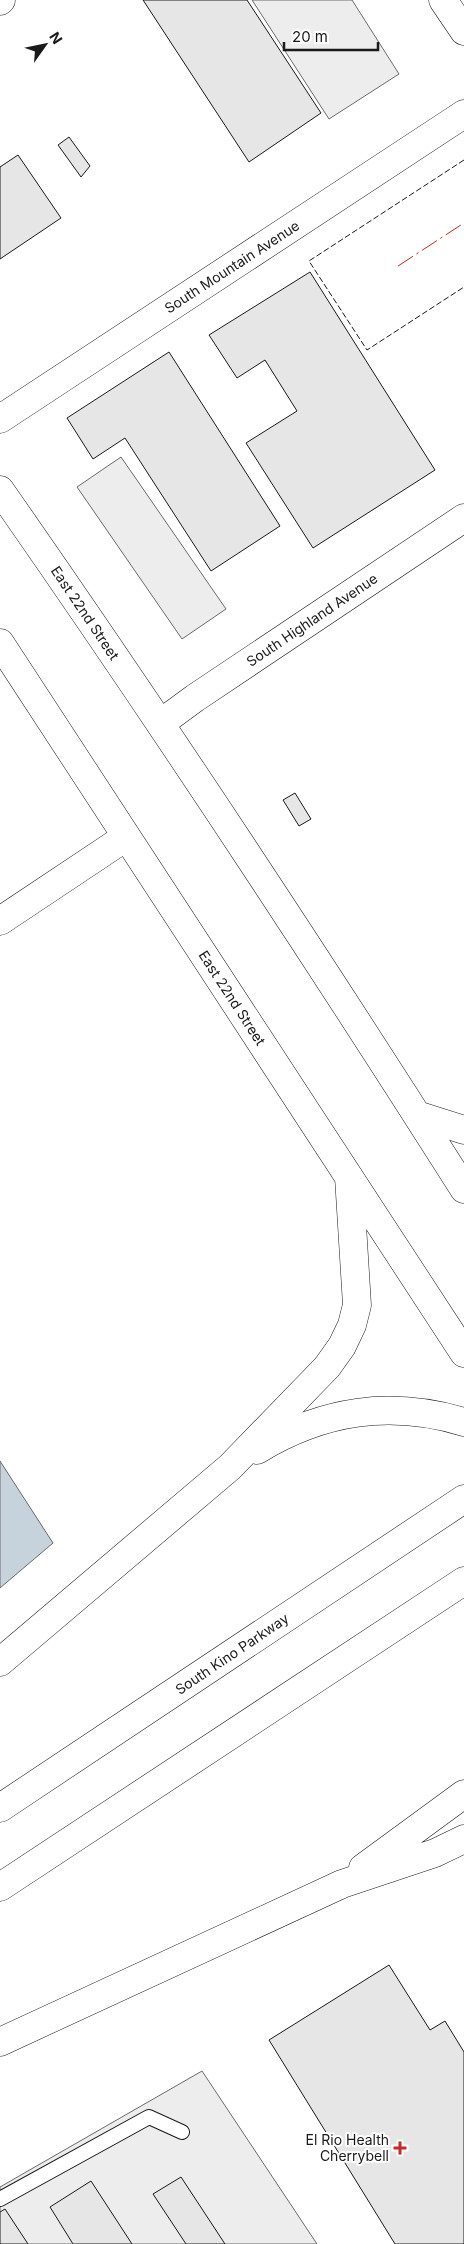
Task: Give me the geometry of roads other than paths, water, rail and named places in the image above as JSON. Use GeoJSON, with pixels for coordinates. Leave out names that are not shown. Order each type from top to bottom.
{"type":"FeatureCollection","features":[{"type":"Feature","properties":{"kind":"main road"},"geometry":{"type":"LineString","coordinates":[[444,0],[464,31]]}},
{"type":"Feature","properties":{"kind":"main road","name":"South Mountain Avenue"},"geometry":{"type":"LineString","coordinates":[[0,419],[464,114]]}},
{"type":"Feature","properties":{"kind":"main road","name":"East 22nd Street"},"geometry":{"type":"LineString","coordinates":[[0,490],[161,723],[464,1189]]}},
{"type":"Feature","properties":{"kind":"main road","name":"South Highland Avenue"},"geometry":{"type":"LineString","coordinates":[[161,723],[195,698],[464,518]]}},
{"type":"Feature","properties":{"kind":"main road","name":"East 22nd Street"},"geometry":{"type":"LineString","coordinates":[[0,643],[464,1352]]}},
{"type":"Feature","properties":{"kind":"main road"},"geometry":{"type":"LineString","coordinates":[[0,922],[126,837]]}},
{"type":"Feature","properties":{"kind":"main road"},"geometry":{"type":"LineString","coordinates":[[417,1115],[464,1130]]}},
{"type":"Feature","properties":{"kind":"main road"},"geometry":{"type":"LineString","coordinates":[[0,1662],[230,1467],[327,1367],[342,1346],[352,1325],[357,1305],[348,1175]]}},
{"type":"Feature","properties":{"kind":"main road"},"geometry":{"type":"LineString","coordinates":[[230,1467],[273,1441],[308,1424],[331,1417],[386,1410],[416,1412],[464,1422]]}},
{"type":"Feature","properties":{"kind":"main road","name":"South Kino Parkway"},"geometry":{"type":"LineString","coordinates":[[0,1808],[464,1499]]}},
{"type":"Feature","properties":{"kind":"main road"},"geometry":{"type":"LineString","coordinates":[[0,1887],[464,1581]]}},
{"type":"Feature","properties":{"kind":"main road"},"geometry":{"type":"LineString","coordinates":[[342,1884],[464,1794]]}},
{"type":"Feature","properties":{"kind":"main road"},"geometry":{"type":"LineString","coordinates":[[0,2042],[342,1884],[435,1853],[464,1839]]}},
{"type":"Feature","properties":{"kind":"lane"},"geometry":{"type":"LineString","coordinates":[[0,2199],[150,2117],[182,2132]]}},
{"type":"Feature","properties":{"kind":"place","name":"El Rio Health Cherrybell"},"geometry":{"type":"Point","coordinates":[400,2148]}}]}
